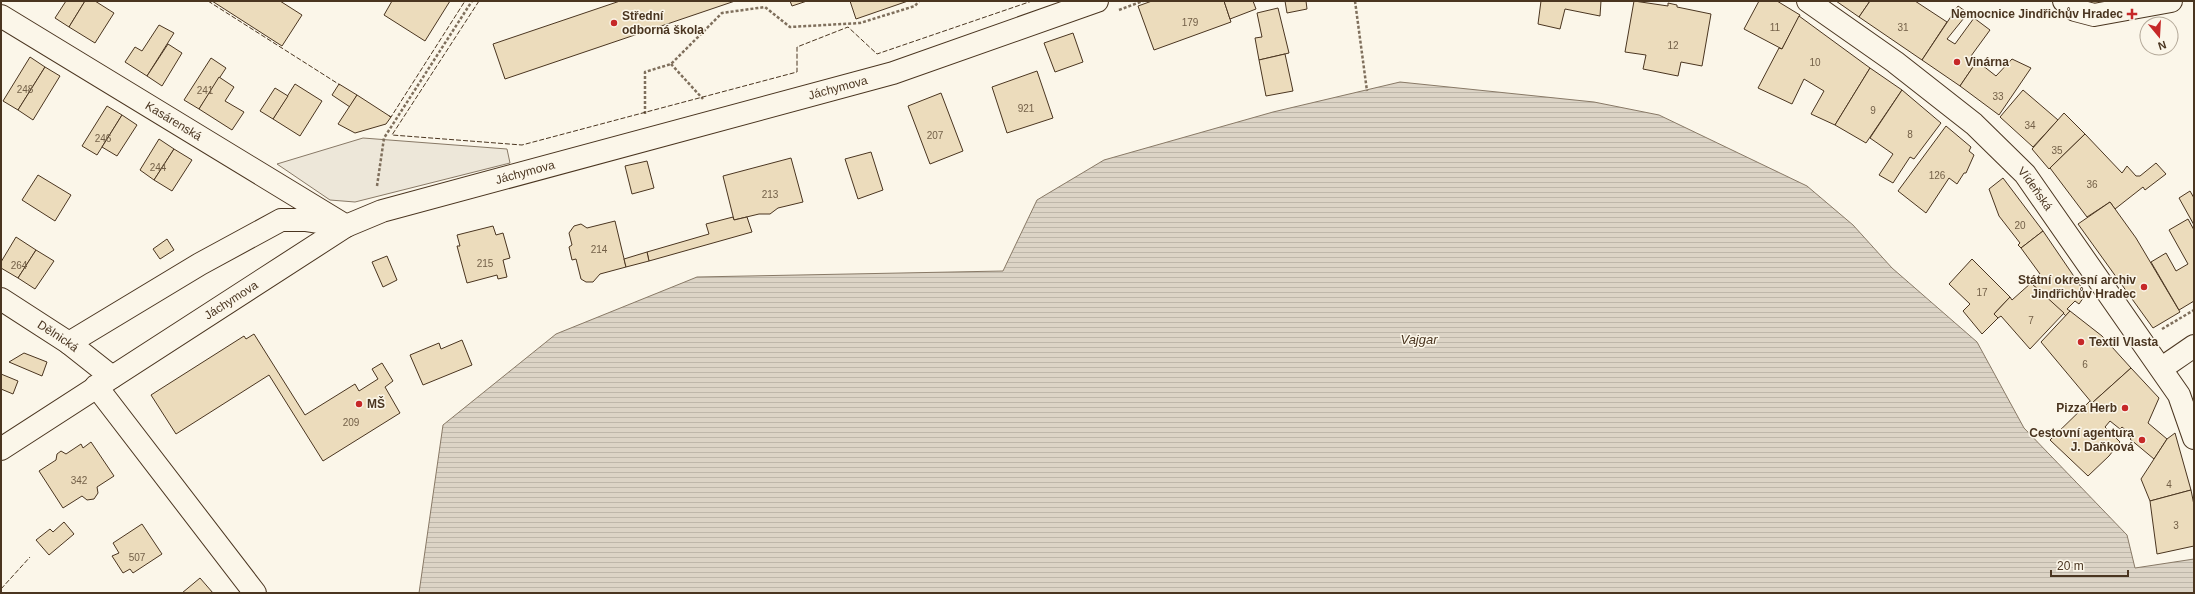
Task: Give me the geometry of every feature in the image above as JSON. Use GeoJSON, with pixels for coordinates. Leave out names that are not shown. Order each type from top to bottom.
{"type":"FeatureCollection","features":[{"type":"Feature","properties":{"kind":"street","name":"Jáchymova"},"geometry":{"type":"LineString","coordinates":[[1,449],[346,226],[382,212],[893,73],[1097,1]]}},
{"type":"Feature","properties":{"kind":"street","name":"Vídeňská"},"geometry":{"type":"LineString","coordinates":[[1808,1],[1895,62],[1962,114],[2025,174],[2162,368],[2179,395],[2194,438]]}},
{"type":"Feature","properties":{"kind":"street"},"geometry":{"type":"LineString","coordinates":[[2064,1],[2075,10],[2094,15],[2172,1]]}},
{"type":"Feature","properties":{"kind":"street","name":"Kasárenská"},"geometry":{"type":"LineString","coordinates":[[1,16],[346,226]]}},
{"type":"Feature","properties":{"kind":"street"},"geometry":{"type":"LineString","coordinates":[[69,342],[194,268],[281,220],[305,220],[346,226]]}},
{"type":"Feature","properties":{"kind":"street","name":"Dělnická"},"geometry":{"type":"LineString","coordinates":[[1,299],[69,342],[104,381],[255,593]]}},
{"type":"Feature","properties":{"kind":"street"},"geometry":{"type":"LineString","coordinates":[[2162,368],[2194,346]]}},
{"type":"Feature","properties":{"kind":"path"},"geometry":{"type":"LineString","coordinates":[[377,189],[384,138],[472,1]]}},
{"type":"Feature","properties":{"kind":"path"},"geometry":{"type":"LineString","coordinates":[[645,115],[645,72],[671,64],[722,13],[765,7],[790,27],[860,22],[914,6],[919,1]]}},
{"type":"Feature","properties":{"kind":"path"},"geometry":{"type":"LineString","coordinates":[[1355,1],[1367,91]]}},
{"type":"Feature","properties":{"kind":"path"},"geometry":{"type":"LineString","coordinates":[[671,64],[709,105]]}},
{"type":"Feature","properties":{"kind":"path"},"geometry":{"type":"LineString","coordinates":[[2183,316],[2194,310]]}},
{"type":"Feature","properties":{"kind":"shaded area"},"geometry":{"type":"Polygon","coordinates":[[[363,138],[507,149],[510,163],[355,202],[330,200],[277,164],[363,138]]]}},
{"type":"Feature","properties":{"kind":"water","name":"Vajgar"},"geometry":{"type":"Polygon","coordinates":[[[1400,82],[1594,102],[1659,115],[1807,186],[1853,225],[1892,268],[1977,342],[2024,428],[2127,535],[2135,568],[2194,559],[2194,593],[419,593],[443,425],[556,334],[697,277],[1003,271],[1037,200],[1104,160],[1273,112],[1400,82]]]}},
{"type":"Feature","properties":{"kind":"building"},"geometry":{"type":"Polygon","coordinates":[[[66,1],[85,1],[69,27],[55,18],[66,1]]]}},
{"type":"Feature","properties":{"kind":"building"},"geometry":{"type":"Polygon","coordinates":[[[85,1],[95,1],[114,13],[95,43],[69,27],[85,1]]]}},
{"type":"Feature","properties":{"kind":"building"},"geometry":{"type":"Polygon","coordinates":[[[212,1],[280,1],[302,15],[282,46],[212,1]]]}},
{"type":"Feature","properties":{"kind":"building"},"geometry":{"type":"Polygon","coordinates":[[[392,1],[450,1],[425,41],[384,15],[392,1]]]}},
{"type":"Feature","properties":{"kind":"building","name":"Střední odborná škola"},"geometry":{"type":"Polygon","coordinates":[[[620,1],[735,1],[505,79],[493,44],[620,1]]]}},
{"type":"Feature","properties":{"kind":"building"},"geometry":{"type":"Polygon","coordinates":[[[790,1],[807,1],[792,6],[790,1]]]}},
{"type":"Feature","properties":{"kind":"building"},"geometry":{"type":"Polygon","coordinates":[[[850,1],[908,1],[856,19],[850,1]]]}},
{"type":"Feature","properties":{"kind":"building"},"geometry":{"type":"Polygon","coordinates":[[[1152,1],[1224,1],[1231,22],[1154,50],[1138,6],[1152,1]]]}},
{"type":"Feature","properties":{"kind":"building"},"geometry":{"type":"Polygon","coordinates":[[[1224,1],[1253,1],[1256,9],[1230,19],[1224,1]]]}},
{"type":"Feature","properties":{"kind":"building"},"geometry":{"type":"Polygon","coordinates":[[[1285,1],[1306,1],[1307,9],[1287,13],[1285,1]]]}},
{"type":"Feature","properties":{"kind":"building"},"geometry":{"type":"Polygon","coordinates":[[[1541,1],[1601,1],[1600,16],[1565,9],[1560,29],[1538,24],[1541,1]]]}},
{"type":"Feature","properties":{"kind":"building"},"geometry":{"type":"Polygon","coordinates":[[[1634,1],[1668,6],[1668,3],[1677,5],[1677,7],[1711,14],[1702,66],[1681,62],[1678,76],[1643,69],[1646,55],[1625,52],[1634,1]]]}},
{"type":"Feature","properties":{"kind":"building"},"geometry":{"type":"Polygon","coordinates":[[[1759,1],[1777,1],[1800,15],[1782,49],[1744,29],[1759,1]]]}},
{"type":"Feature","properties":{"kind":"building"},"geometry":{"type":"Polygon","coordinates":[[[1836,1],[1870,1],[1859,17],[1836,1]]]}},
{"type":"Feature","properties":{"kind":"building"},"geometry":{"type":"Polygon","coordinates":[[[1870,1],[1915,1],[1947,22],[1922,60],[1859,17],[1870,1]]]}},
{"type":"Feature","properties":{"kind":"building"},"geometry":{"type":"Polygon","coordinates":[[[2087,1],[2116,1],[2087,5],[2087,1]]]}},
{"type":"Feature","properties":{"kind":"building"},"geometry":{"type":"Polygon","coordinates":[[[1958,6],[1968,13],[1947,39],[1955,44],[1974,18],[1990,30],[1971,56],[1977,61],[1960,86],[1922,60],[1958,6]]]}},
{"type":"Feature","properties":{"kind":"building"},"geometry":{"type":"Polygon","coordinates":[[[1278,8],[1289,53],[1259,60],[1255,38],[1262,37],[1257,13],[1278,8]]]}},
{"type":"Feature","properties":{"kind":"building"},"geometry":{"type":"Polygon","coordinates":[[[1799,16],[1870,68],[1835,125],[1811,114],[1824,91],[1804,79],[1792,104],[1758,88],[1779,48],[1782,49],[1799,16]]]}},
{"type":"Feature","properties":{"kind":"building"},"geometry":{"type":"Polygon","coordinates":[[[159,25],[174,33],[147,76],[125,62],[135,47],[142,51],[159,25]]]}},
{"type":"Feature","properties":{"kind":"building"},"geometry":{"type":"Polygon","coordinates":[[[1073,33],[1083,62],[1055,72],[1044,43],[1073,33]]]}},
{"type":"Feature","properties":{"kind":"building"},"geometry":{"type":"Polygon","coordinates":[[[168,44],[182,53],[162,86],[147,76],[168,44]]]}},
{"type":"Feature","properties":{"kind":"building"},"geometry":{"type":"Polygon","coordinates":[[[1285,54],[1293,91],[1266,96],[1259,60],[1285,54]]]}},
{"type":"Feature","properties":{"kind":"building"},"geometry":{"type":"Polygon","coordinates":[[[30,57],[45,67],[18,110],[3,101],[30,57]]]}},
{"type":"Feature","properties":{"kind":"building"},"geometry":{"type":"Polygon","coordinates":[[[211,58],[226,68],[199,109],[184,100],[211,58]]]}},
{"type":"Feature","properties":{"kind":"building"},"geometry":{"type":"Polygon","coordinates":[[[2012,59],[2031,68],[1999,115],[1960,86],[1977,61],[1996,76],[2012,59]]]}},
{"type":"Feature","properties":{"kind":"building"},"geometry":{"type":"Polygon","coordinates":[[[45,67],[60,76],[33,120],[18,110],[45,67]]]}},
{"type":"Feature","properties":{"kind":"building"},"geometry":{"type":"Polygon","coordinates":[[[1870,68],[1902,90],[1866,143],[1835,125],[1870,68]]]}},
{"type":"Feature","properties":{"kind":"building"},"geometry":{"type":"Polygon","coordinates":[[[1037,71],[1053,118],[1007,133],[992,87],[1037,71]]]}},
{"type":"Feature","properties":{"kind":"building"},"geometry":{"type":"Polygon","coordinates":[[[219,77],[234,87],[225,101],[244,112],[232,130],[199,109],[219,77]]]}},
{"type":"Feature","properties":{"kind":"building"},"geometry":{"type":"Polygon","coordinates":[[[295,84],[322,101],[300,136],[273,119],[295,84]]]}},
{"type":"Feature","properties":{"kind":"building"},"geometry":{"type":"Polygon","coordinates":[[[339,84],[357,95],[350,107],[332,95],[339,84]]]}},
{"type":"Feature","properties":{"kind":"building"},"geometry":{"type":"Polygon","coordinates":[[[275,88],[288,96],[273,119],[260,111],[275,88]]]}},
{"type":"Feature","properties":{"kind":"building"},"geometry":{"type":"Polygon","coordinates":[[[1902,90],[1941,123],[1914,159],[1910,157],[1893,183],[1879,175],[1893,154],[1870,138],[1902,90]]]}},
{"type":"Feature","properties":{"kind":"building"},"geometry":{"type":"Polygon","coordinates":[[[2023,90],[2058,120],[2033,147],[2000,117],[2023,90]]]}},
{"type":"Feature","properties":{"kind":"building"},"geometry":{"type":"Polygon","coordinates":[[[941,93],[963,151],[930,164],[908,106],[941,93]]]}},
{"type":"Feature","properties":{"kind":"building"},"geometry":{"type":"Polygon","coordinates":[[[357,95],[391,117],[386,124],[355,133],[338,124],[357,95]]]}},
{"type":"Feature","properties":{"kind":"building"},"geometry":{"type":"Polygon","coordinates":[[[107,106],[122,115],[97,155],[82,146],[107,106]]]}},
{"type":"Feature","properties":{"kind":"building"},"geometry":{"type":"Polygon","coordinates":[[[2064,113],[2085,134],[2049,169],[2032,149],[2064,113]]]}},
{"type":"Feature","properties":{"kind":"building"},"geometry":{"type":"Polygon","coordinates":[[[122,115],[137,125],[117,156],[102,147],[122,115]]]}},
{"type":"Feature","properties":{"kind":"building"},"geometry":{"type":"Polygon","coordinates":[[[1946,126],[1971,147],[1969,151],[1974,155],[1966,173],[1964,173],[1957,184],[1949,178],[1926,213],[1898,191],[1946,126]]]}},
{"type":"Feature","properties":{"kind":"building"},"geometry":{"type":"Polygon","coordinates":[[[2085,134],[2122,173],[2127,166],[2136,176],[2140,176],[2156,163],[2166,174],[2145,190],[2143,187],[2115,209],[2110,202],[2087,217],[2050,168],[2085,134]]]}},
{"type":"Feature","properties":{"kind":"building"},"geometry":{"type":"Polygon","coordinates":[[[159,139],[174,149],[154,180],[140,170],[159,139]]]}},
{"type":"Feature","properties":{"kind":"building"},"geometry":{"type":"Polygon","coordinates":[[[174,149],[192,160],[172,191],[154,180],[174,149]]]}},
{"type":"Feature","properties":{"kind":"building"},"geometry":{"type":"Polygon","coordinates":[[[871,152],[883,190],[858,199],[845,159],[871,152]]]}},
{"type":"Feature","properties":{"kind":"building"},"geometry":{"type":"Polygon","coordinates":[[[791,158],[803,202],[778,208],[770,214],[759,214],[734,220],[723,176],[791,158]]]}},
{"type":"Feature","properties":{"kind":"building"},"geometry":{"type":"Polygon","coordinates":[[[647,161],[654,188],[632,194],[625,166],[647,161]]]}},
{"type":"Feature","properties":{"kind":"building"},"geometry":{"type":"Polygon","coordinates":[[[38,175],[71,195],[55,221],[22,200],[38,175]]]}},
{"type":"Feature","properties":{"kind":"building"},"geometry":{"type":"Polygon","coordinates":[[[2003,178],[2043,231],[2021,248],[2018,245],[2020,243],[1999,216],[1989,189],[2003,178]]]}},
{"type":"Feature","properties":{"kind":"building"},"geometry":{"type":"Polygon","coordinates":[[[2190,191],[2194,198],[2194,225],[2179,198],[2190,191]]]}},
{"type":"Feature","properties":{"kind":"building","name":"Státní okresní archiv Jindřichův Hradec"},"geometry":{"type":"Polygon","coordinates":[[[2110,202],[2136,238],[2180,312],[2153,328],[2078,224],[2110,202]]]}},
{"type":"Feature","properties":{"kind":"building"},"geometry":{"type":"Polygon","coordinates":[[[733,217],[734,220],[747,217],[752,232],[649,261],[647,252],[709,234],[706,224],[733,217]]]}},
{"type":"Feature","properties":{"kind":"building"},"geometry":{"type":"Polygon","coordinates":[[[2188,219],[2194,230],[2194,301],[2179,310],[2151,262],[2166,253],[2176,271],[2188,264],[2169,230],[2188,219]]]}},
{"type":"Feature","properties":{"kind":"building"},"geometry":{"type":"Polygon","coordinates":[[[615,221],[626,267],[600,274],[593,282],[586,282],[581,279],[576,259],[572,260],[569,247],[572,245],[569,233],[574,226],[581,224],[587,228],[615,221]]]}},
{"type":"Feature","properties":{"kind":"building"},"geometry":{"type":"Polygon","coordinates":[[[493,226],[496,235],[503,233],[510,258],[503,260],[507,277],[498,279],[497,275],[467,283],[457,246],[460,246],[457,235],[493,226]]]}},
{"type":"Feature","properties":{"kind":"building"},"geometry":{"type":"Polygon","coordinates":[[[2043,231],[2086,294],[2079,304],[2075,301],[2067,309],[2070,311],[2066,316],[2031,283],[2040,274],[2021,248],[2043,231]]]}},
{"type":"Feature","properties":{"kind":"building"},"geometry":{"type":"Polygon","coordinates":[[[16,237],[36,250],[18,278],[1,268],[1,262],[16,237]]]}},
{"type":"Feature","properties":{"kind":"building"},"geometry":{"type":"Polygon","coordinates":[[[167,239],[174,250],[160,259],[153,249],[167,239]]]}},
{"type":"Feature","properties":{"kind":"building"},"geometry":{"type":"Polygon","coordinates":[[[36,250],[54,261],[35,289],[18,278],[36,250]]]}},
{"type":"Feature","properties":{"kind":"building"},"geometry":{"type":"Polygon","coordinates":[[[647,252],[649,261],[626,267],[624,259],[647,252]]]}},
{"type":"Feature","properties":{"kind":"building"},"geometry":{"type":"Polygon","coordinates":[[[387,256],[397,280],[383,287],[372,262],[387,256]]]}},
{"type":"Feature","properties":{"kind":"building"},"geometry":{"type":"Polygon","coordinates":[[[1972,259],[2010,297],[1994,314],[1998,318],[1982,334],[1963,311],[1970,304],[1949,284],[1972,259]]]}},
{"type":"Feature","properties":{"kind":"building"},"geometry":{"type":"Polygon","coordinates":[[[2031,283],[2064,313],[2030,349],[2001,316],[1998,318],[1994,314],[2010,297],[2012,300],[2031,283]]]}},
{"type":"Feature","properties":{"kind":"building"},"geometry":{"type":"Polygon","coordinates":[[[2070,311],[2102,336],[2131,368],[2092,403],[2041,342],[2070,311]]]}},
{"type":"Feature","properties":{"kind":"building","name":"MŠ"},"geometry":{"type":"Polygon","coordinates":[[[254,334],[305,415],[355,384],[359,391],[378,379],[372,369],[382,363],[393,381],[385,387],[400,413],[323,461],[269,375],[176,434],[151,395],[244,336],[246,339],[254,334]]]}},
{"type":"Feature","properties":{"kind":"building"},"geometry":{"type":"Polygon","coordinates":[[[462,340],[472,365],[423,385],[410,355],[439,343],[441,349],[462,340]]]}},
{"type":"Feature","properties":{"kind":"building"},"geometry":{"type":"Polygon","coordinates":[[[24,353],[47,362],[42,376],[9,362],[24,353]]]}},
{"type":"Feature","properties":{"kind":"building"},"geometry":{"type":"Polygon","coordinates":[[[2131,368],[2159,398],[2148,423],[2167,439],[2154,459],[2130,439],[2133,436],[2122,427],[2120,429],[2110,421],[2105,427],[2120,442],[2109,456],[2088,476],[2050,440],[2090,401],[2092,403],[2131,368]]]}},
{"type":"Feature","properties":{"kind":"building"},"geometry":{"type":"Polygon","coordinates":[[[1,374],[18,381],[13,394],[1,389],[1,374]]]}},
{"type":"Feature","properties":{"kind":"building"},"geometry":{"type":"Polygon","coordinates":[[[2175,433],[2191,490],[2150,501],[2141,479],[2167,439],[2175,433]]]}},
{"type":"Feature","properties":{"kind":"building"},"geometry":{"type":"Polygon","coordinates":[[[91,442],[114,476],[97,487],[98,493],[94,499],[87,500],[82,496],[63,508],[39,471],[56,460],[57,454],[61,451],[66,454],[81,444],[83,448],[91,442]]]}},
{"type":"Feature","properties":{"kind":"building"},"geometry":{"type":"Polygon","coordinates":[[[2191,490],[2194,505],[2194,546],[2157,554],[2150,501],[2191,490]]]}},
{"type":"Feature","properties":{"kind":"building"},"geometry":{"type":"Polygon","coordinates":[[[64,522],[74,534],[49,555],[36,540],[50,529],[53,532],[64,522]]]}},
{"type":"Feature","properties":{"kind":"building"},"geometry":{"type":"Polygon","coordinates":[[[142,524],[162,554],[133,573],[130,569],[123,573],[112,556],[119,553],[113,543],[142,524]]]}},
{"type":"Feature","properties":{"kind":"building"},"geometry":{"type":"Polygon","coordinates":[[[200,578],[213,593],[182,593],[200,578]]]}},
{"type":"Feature","properties":{"kind":"fence"},"geometry":{"type":"LineString","coordinates":[[208,1],[340,85]]}},
{"type":"Feature","properties":{"kind":"fence"},"geometry":{"type":"LineString","coordinates":[[389,116],[391,117],[465,1]]}},
{"type":"Feature","properties":{"kind":"fence"},"geometry":{"type":"LineString","coordinates":[[479,1],[392,135],[522,145],[797,72],[797,47],[848,27],[877,54],[1032,1]]}},
{"type":"Feature","properties":{"kind":"fence"},"geometry":{"type":"LineString","coordinates":[[1,589],[30,557]]}},
{"type":"Feature","properties":{"kind":"place","name":"Nemocnice Jindřichův Hradec"},"geometry":{"type":"Point","coordinates":[2132,14]}},
{"type":"Feature","properties":{"kind":"place","name":"Střední odborná škola"},"geometry":{"type":"Point","coordinates":[614,23]}},
{"type":"Feature","properties":{"kind":"place","name":"Vinárna"},"geometry":{"type":"Point","coordinates":[1957,62]}},
{"type":"Feature","properties":{"kind":"place","name":"Státní okresní archiv Jindřichův Hradec"},"geometry":{"type":"Point","coordinates":[2144,287]}},
{"type":"Feature","properties":{"kind":"place","name":"Textil Vlasta"},"geometry":{"type":"Point","coordinates":[2081,342]}},
{"type":"Feature","properties":{"kind":"place","name":"MŠ"},"geometry":{"type":"Point","coordinates":[359,404]}},
{"type":"Feature","properties":{"kind":"place","name":"Pizza Herb"},"geometry":{"type":"Point","coordinates":[2125,408]}},
{"type":"Feature","properties":{"kind":"place","name":"Cestovní agentura J. Daňková"},"geometry":{"type":"Point","coordinates":[2142,440]}}]}
